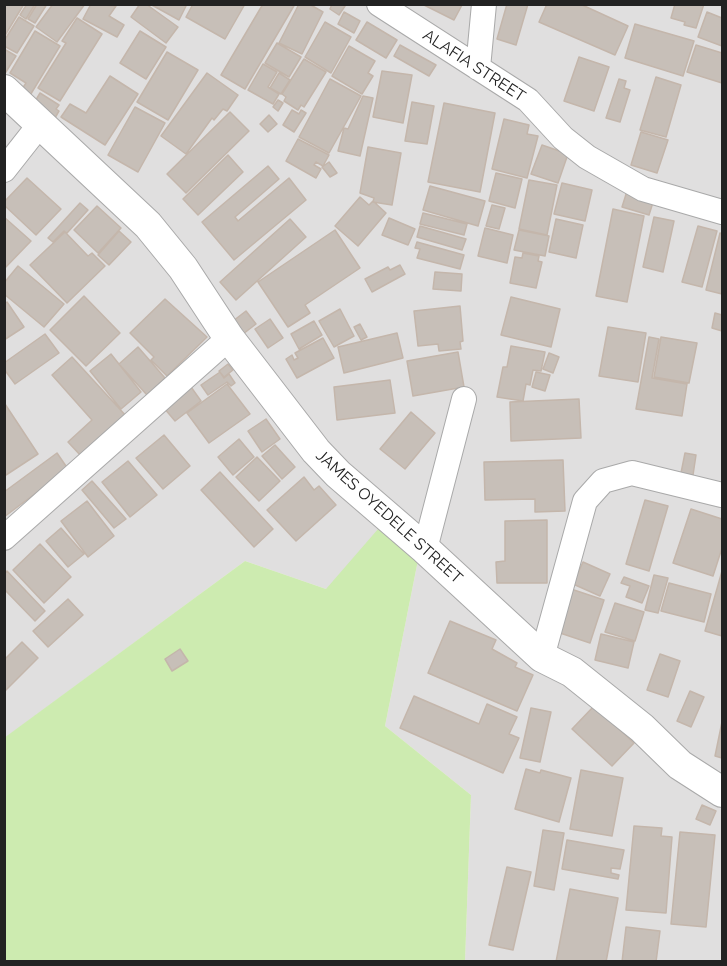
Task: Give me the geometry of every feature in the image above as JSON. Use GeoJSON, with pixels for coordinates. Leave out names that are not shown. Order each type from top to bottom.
{"type":"FeatureCollection","features":[{"type":"Feature","properties":{"kind":"street","name":"ALAFIA STREET"},"geometry":{"type":"LineString","coordinates":[[379,4],[528,100],[563,138],[588,157],[643,189],[723,212]]}},
{"type":"Feature","properties":{"kind":"street"},"geometry":{"type":"LineString","coordinates":[[478,68],[484,4]]}},
{"type":"Feature","properties":{"kind":"street","name":"JAMES OYEDELE STREET"},"geometry":{"type":"LineString","coordinates":[[4,90],[148,225],[183,268],[229,338],[316,451],[338,474],[425,549],[542,657],[572,672],[642,728],[680,765],[723,792]]}},
{"type":"Feature","properties":{"kind":"street"},"geometry":{"type":"LineString","coordinates":[[4,170],[41,123]]}},
{"type":"Feature","properties":{"kind":"street"},"geometry":{"type":"LineString","coordinates":[[4,538],[229,338]]}},
{"type":"Feature","properties":{"kind":"street"},"geometry":{"type":"LineString","coordinates":[[425,549],[464,399]]}},
{"type":"Feature","properties":{"kind":"street"},"geometry":{"type":"LineString","coordinates":[[542,657],[585,501],[603,481],[632,473],[723,495]]}},
{"type":"Feature","properties":{"kind":"shaded area"},"geometry":{"type":"Polygon","coordinates":[[[5,5],[722,5],[722,961],[465,961],[471,795],[385,726],[419,555],[326,589],[245,561],[5,738],[5,5]]]}},
{"type":"Feature","properties":{"kind":"green space"},"geometry":{"type":"Polygon","coordinates":[[[385,521],[419,555],[385,726],[471,795],[465,961],[5,961],[4,738],[245,561],[326,589],[385,521]]]}},
{"type":"Feature","properties":{"kind":"building"},"geometry":{"type":"Polygon","coordinates":[[[4,4],[24,4],[4,37],[4,4]]]}},
{"type":"Feature","properties":{"kind":"building"},"geometry":{"type":"Polygon","coordinates":[[[27,4],[35,4],[26,19],[20,15],[27,4]]]}},
{"type":"Feature","properties":{"kind":"building"},"geometry":{"type":"Polygon","coordinates":[[[37,4],[47,4],[35,23],[28,19],[37,4]]]}},
{"type":"Feature","properties":{"kind":"building"},"geometry":{"type":"Polygon","coordinates":[[[53,4],[85,4],[57,42],[36,27],[53,4]]]}},
{"type":"Feature","properties":{"kind":"building"},"geometry":{"type":"Polygon","coordinates":[[[91,4],[116,6],[109,16],[124,25],[117,37],[83,19],[91,4]]]}},
{"type":"Feature","properties":{"kind":"building"},"geometry":{"type":"Polygon","coordinates":[[[140,4],[146,4],[178,27],[166,43],[131,17],[140,4]]]}},
{"type":"Feature","properties":{"kind":"building"},"geometry":{"type":"Polygon","coordinates":[[[150,4],[187,4],[179,20],[150,4]]]}},
{"type":"Feature","properties":{"kind":"building"},"geometry":{"type":"Polygon","coordinates":[[[193,4],[245,4],[225,39],[186,17],[193,4]]]}},
{"type":"Feature","properties":{"kind":"building"},"geometry":{"type":"Polygon","coordinates":[[[263,4],[295,4],[245,89],[221,75],[263,4]]]}},
{"type":"Feature","properties":{"kind":"building"},"geometry":{"type":"Polygon","coordinates":[[[299,4],[309,4],[323,12],[302,54],[279,43],[299,4]]]}},
{"type":"Feature","properties":{"kind":"building"},"geometry":{"type":"Polygon","coordinates":[[[332,4],[345,6],[339,15],[330,9],[332,4]]]}},
{"type":"Feature","properties":{"kind":"building"},"geometry":{"type":"Polygon","coordinates":[[[422,4],[460,4],[462,5],[454,20],[422,4]]]}},
{"type":"Feature","properties":{"kind":"building"},"geometry":{"type":"Polygon","coordinates":[[[507,4],[528,4],[516,45],[497,39],[507,4]]]}},
{"type":"Feature","properties":{"kind":"building"},"geometry":{"type":"Polygon","coordinates":[[[547,4],[580,4],[628,26],[615,55],[539,22],[547,4]]]}},
{"type":"Feature","properties":{"kind":"building"},"geometry":{"type":"Polygon","coordinates":[[[675,4],[704,4],[696,28],[671,18],[675,4]]]}},
{"type":"Feature","properties":{"kind":"building"},"geometry":{"type":"Polygon","coordinates":[[[344,12],[360,21],[354,33],[338,24],[344,12]]]}},
{"type":"Feature","properties":{"kind":"building"},"geometry":{"type":"Polygon","coordinates":[[[707,12],[722,18],[722,46],[698,37],[707,12]]]}},
{"type":"Feature","properties":{"kind":"building"},"geometry":{"type":"Polygon","coordinates":[[[19,17],[34,26],[17,53],[4,46],[4,41],[19,17]]]}},
{"type":"Feature","properties":{"kind":"building"},"geometry":{"type":"Polygon","coordinates":[[[77,18],[102,34],[60,101],[38,88],[66,43],[62,41],[77,18]]]}},
{"type":"Feature","properties":{"kind":"building"},"geometry":{"type":"Polygon","coordinates":[[[325,22],[351,37],[331,73],[305,57],[325,22]]]}},
{"type":"Feature","properties":{"kind":"building"},"geometry":{"type":"Polygon","coordinates":[[[367,22],[397,40],[386,58],[356,40],[367,22]]]}},
{"type":"Feature","properties":{"kind":"building"},"geometry":{"type":"Polygon","coordinates":[[[635,24],[694,41],[683,76],[625,58],[635,24]]]}},
{"type":"Feature","properties":{"kind":"building"},"geometry":{"type":"Polygon","coordinates":[[[35,31],[60,46],[29,97],[20,92],[26,83],[10,73],[35,31]]]}},
{"type":"Feature","properties":{"kind":"building"},"geometry":{"type":"Polygon","coordinates":[[[140,31],[166,47],[146,79],[120,63],[140,31]]]}},
{"type":"Feature","properties":{"kind":"building"},"geometry":{"type":"Polygon","coordinates":[[[277,43],[301,57],[289,77],[265,63],[277,43]]]}},
{"type":"Feature","properties":{"kind":"building"},"geometry":{"type":"Polygon","coordinates":[[[400,45],[436,65],[429,76],[394,56],[400,45]]]}},
{"type":"Feature","properties":{"kind":"building"},"geometry":{"type":"Polygon","coordinates":[[[696,45],[722,53],[722,83],[687,72],[696,45]]]}},
{"type":"Feature","properties":{"kind":"building"},"geometry":{"type":"Polygon","coordinates":[[[349,46],[375,61],[368,73],[373,76],[362,94],[332,76],[349,46]]]}},
{"type":"Feature","properties":{"kind":"building"},"geometry":{"type":"Polygon","coordinates":[[[4,49],[16,56],[4,75],[4,49]]]}},
{"type":"Feature","properties":{"kind":"building"},"geometry":{"type":"Polygon","coordinates":[[[167,52],[198,70],[168,120],[137,102],[167,52]]]}},
{"type":"Feature","properties":{"kind":"building"},"geometry":{"type":"Polygon","coordinates":[[[579,57],[609,67],[594,111],[564,101],[579,57]]]}},
{"type":"Feature","properties":{"kind":"building"},"geometry":{"type":"Polygon","coordinates":[[[304,59],[326,72],[304,107],[301,105],[298,110],[284,101],[286,97],[282,94],[304,59]]]}},
{"type":"Feature","properties":{"kind":"building"},"geometry":{"type":"Polygon","coordinates":[[[263,64],[277,72],[268,87],[279,94],[273,104],[248,90],[263,64]]]}},
{"type":"Feature","properties":{"kind":"building"},"geometry":{"type":"Polygon","coordinates":[[[382,71],[412,75],[403,123],[373,117],[382,71]]]}},
{"type":"Feature","properties":{"kind":"building"},"geometry":{"type":"Polygon","coordinates":[[[207,73],[238,95],[227,111],[223,109],[214,120],[212,118],[186,154],[161,136],[207,73]]]}},
{"type":"Feature","properties":{"kind":"building"},"geometry":{"type":"Polygon","coordinates":[[[279,73],[290,80],[281,94],[270,88],[279,73]]]}},
{"type":"Feature","properties":{"kind":"building"},"geometry":{"type":"Polygon","coordinates":[[[110,76],[138,94],[105,145],[61,117],[70,104],[86,113],[110,76]]]}},
{"type":"Feature","properties":{"kind":"building"},"geometry":{"type":"Polygon","coordinates":[[[656,77],[681,85],[666,137],[640,130],[656,77]]]}},
{"type":"Feature","properties":{"kind":"building"},"geometry":{"type":"Polygon","coordinates":[[[330,79],[361,96],[329,153],[299,137],[330,79]]]}},
{"type":"Feature","properties":{"kind":"building"},"geometry":{"type":"Polygon","coordinates":[[[619,79],[626,81],[624,88],[630,90],[620,122],[606,118],[619,79]]]}},
{"type":"Feature","properties":{"kind":"building"},"geometry":{"type":"Polygon","coordinates":[[[40,93],[59,105],[56,109],[59,111],[52,123],[30,110],[40,93]]]}},
{"type":"Feature","properties":{"kind":"building"},"geometry":{"type":"Polygon","coordinates":[[[363,96],[373,98],[360,156],[338,151],[344,128],[348,129],[363,96]]]}},
{"type":"Feature","properties":{"kind":"building"},"geometry":{"type":"Polygon","coordinates":[[[278,100],[283,103],[278,111],[273,107],[278,100]]]}},
{"type":"Feature","properties":{"kind":"building"},"geometry":{"type":"Polygon","coordinates":[[[412,102],[434,106],[427,144],[405,141],[412,102]]]}},
{"type":"Feature","properties":{"kind":"building"},"geometry":{"type":"Polygon","coordinates":[[[444,103],[495,113],[480,192],[428,182],[444,103]]]}},
{"type":"Feature","properties":{"kind":"building"},"geometry":{"type":"Polygon","coordinates":[[[135,107],[165,123],[138,172],[108,155],[135,107]]]}},
{"type":"Feature","properties":{"kind":"building"},"geometry":{"type":"Polygon","coordinates":[[[292,110],[299,114],[301,110],[306,113],[294,132],[283,125],[292,110]]]}},
{"type":"Feature","properties":{"kind":"building"},"geometry":{"type":"Polygon","coordinates":[[[230,112],[249,131],[186,193],[167,174],[230,112]]]}},
{"type":"Feature","properties":{"kind":"building"},"geometry":{"type":"Polygon","coordinates":[[[269,115],[277,124],[268,132],[260,124],[269,115]]]}},
{"type":"Feature","properties":{"kind":"building"},"geometry":{"type":"Polygon","coordinates":[[[504,119],[529,125],[527,134],[538,136],[527,178],[492,169],[504,119]]]}},
{"type":"Feature","properties":{"kind":"building"},"geometry":{"type":"Polygon","coordinates":[[[641,132],[668,140],[657,173],[631,165],[641,132]]]}},
{"type":"Feature","properties":{"kind":"building"},"geometry":{"type":"Polygon","coordinates":[[[298,139],[329,155],[323,166],[316,162],[314,165],[321,169],[316,178],[286,161],[298,139]]]}},
{"type":"Feature","properties":{"kind":"building"},"geometry":{"type":"Polygon","coordinates":[[[542,145],[568,154],[558,183],[531,174],[542,145]]]}},
{"type":"Feature","properties":{"kind":"building"},"geometry":{"type":"Polygon","coordinates":[[[368,147],[401,153],[392,205],[373,202],[374,198],[360,193],[368,147]]]}},
{"type":"Feature","properties":{"kind":"building"},"geometry":{"type":"Polygon","coordinates":[[[228,155],[243,172],[198,215],[183,199],[228,155]]]}},
{"type":"Feature","properties":{"kind":"building"},"geometry":{"type":"Polygon","coordinates":[[[329,162],[337,173],[330,177],[322,167],[329,162]]]}},
{"type":"Feature","properties":{"kind":"building"},"geometry":{"type":"Polygon","coordinates":[[[268,166],[279,179],[235,217],[238,221],[289,178],[306,200],[234,260],[202,222],[268,166]]]}},
{"type":"Feature","properties":{"kind":"building"},"geometry":{"type":"Polygon","coordinates":[[[496,173],[522,179],[515,208],[489,201],[496,173]]]}},
{"type":"Feature","properties":{"kind":"building"},"geometry":{"type":"Polygon","coordinates":[[[27,178],[61,209],[36,235],[4,205],[4,202],[27,178]]]}},
{"type":"Feature","properties":{"kind":"building"},"geometry":{"type":"Polygon","coordinates":[[[529,180],[557,185],[547,235],[519,229],[529,180]]]}},
{"type":"Feature","properties":{"kind":"building"},"geometry":{"type":"Polygon","coordinates":[[[562,183],[592,190],[585,221],[554,214],[562,183]]]}},
{"type":"Feature","properties":{"kind":"building"},"geometry":{"type":"Polygon","coordinates":[[[430,186],[485,201],[478,226],[423,210],[430,186]]]}},
{"type":"Feature","properties":{"kind":"building"},"geometry":{"type":"Polygon","coordinates":[[[628,188],[655,196],[649,215],[622,207],[628,188]]]}},
{"type":"Feature","properties":{"kind":"building"},"geometry":{"type":"Polygon","coordinates":[[[360,197],[369,205],[373,201],[386,213],[358,246],[335,226],[360,197]]]}},
{"type":"Feature","properties":{"kind":"building"},"geometry":{"type":"Polygon","coordinates":[[[80,203],[88,210],[67,233],[64,231],[53,242],[48,238],[80,203]]]}},
{"type":"Feature","properties":{"kind":"building"},"geometry":{"type":"Polygon","coordinates":[[[492,205],[505,208],[499,229],[486,226],[492,205]]]}},
{"type":"Feature","properties":{"kind":"building"},"geometry":{"type":"Polygon","coordinates":[[[97,206],[121,228],[98,253],[74,230],[97,206]]]}},
{"type":"Feature","properties":{"kind":"building"},"geometry":{"type":"Polygon","coordinates":[[[613,209],[644,216],[627,302],[596,296],[613,209]]]}},
{"type":"Feature","properties":{"kind":"building"},"geometry":{"type":"Polygon","coordinates":[[[423,213],[467,224],[464,235],[420,224],[423,213]]]}},
{"type":"Feature","properties":{"kind":"building"},"geometry":{"type":"Polygon","coordinates":[[[4,217],[31,241],[4,269],[4,217]]]}},
{"type":"Feature","properties":{"kind":"building"},"geometry":{"type":"Polygon","coordinates":[[[654,217],[674,221],[663,272],[643,267],[654,217]]]}},
{"type":"Feature","properties":{"kind":"building"},"geometry":{"type":"Polygon","coordinates":[[[389,218],[415,229],[408,245],[382,235],[389,218]]]}},
{"type":"Feature","properties":{"kind":"building"},"geometry":{"type":"Polygon","coordinates":[[[290,219],[306,237],[236,300],[220,282],[290,219]]]}},
{"type":"Feature","properties":{"kind":"building"},"geometry":{"type":"Polygon","coordinates":[[[556,219],[583,225],[576,258],[549,252],[556,219]]]}},
{"type":"Feature","properties":{"kind":"building"},"geometry":{"type":"Polygon","coordinates":[[[420,226],[466,239],[462,250],[417,237],[420,226]]]}},
{"type":"Feature","properties":{"kind":"building"},"geometry":{"type":"Polygon","coordinates":[[[698,226],[717,231],[702,287],[682,282],[698,226]]]}},
{"type":"Feature","properties":{"kind":"building"},"geometry":{"type":"Polygon","coordinates":[[[485,228],[513,235],[507,263],[478,256],[485,228]]]}},
{"type":"Feature","properties":{"kind":"building"},"geometry":{"type":"Polygon","coordinates":[[[335,230],[360,268],[305,305],[310,313],[288,327],[258,282],[335,230]]]}},
{"type":"Feature","properties":{"kind":"building"},"geometry":{"type":"Polygon","coordinates":[[[519,230],[549,236],[545,256],[514,250],[519,230]]]}},
{"type":"Feature","properties":{"kind":"building"},"geometry":{"type":"Polygon","coordinates":[[[119,231],[131,242],[109,265],[98,255],[119,231]]]}},
{"type":"Feature","properties":{"kind":"building"},"geometry":{"type":"Polygon","coordinates":[[[65,232],[88,256],[92,253],[105,266],[67,303],[30,265],[65,232]]]}},
{"type":"Feature","properties":{"kind":"building"},"geometry":{"type":"Polygon","coordinates":[[[720,233],[722,234],[722,294],[706,290],[720,233]]]}},
{"type":"Feature","properties":{"kind":"building"},"geometry":{"type":"Polygon","coordinates":[[[417,242],[464,255],[460,269],[417,258],[420,249],[415,248],[417,242]]]}},
{"type":"Feature","properties":{"kind":"building"},"geometry":{"type":"Polygon","coordinates":[[[523,253],[539,256],[538,261],[542,262],[536,288],[510,283],[515,257],[522,258],[523,253]]]}},
{"type":"Feature","properties":{"kind":"building"},"geometry":{"type":"Polygon","coordinates":[[[400,265],[405,274],[372,292],[365,279],[388,267],[390,270],[400,265]]]}},
{"type":"Feature","properties":{"kind":"building"},"geometry":{"type":"Polygon","coordinates":[[[18,266],[64,304],[44,327],[4,294],[4,283],[18,266]]]}},
{"type":"Feature","properties":{"kind":"building"},"geometry":{"type":"Polygon","coordinates":[[[435,272],[462,274],[461,291],[433,289],[435,272]]]}},
{"type":"Feature","properties":{"kind":"building"},"geometry":{"type":"Polygon","coordinates":[[[84,296],[120,333],[86,366],[50,330],[84,296]]]}},
{"type":"Feature","properties":{"kind":"building"},"geometry":{"type":"Polygon","coordinates":[[[511,297],[560,309],[551,347],[501,335],[511,297]]]}},
{"type":"Feature","properties":{"kind":"building"},"geometry":{"type":"Polygon","coordinates":[[[165,299],[207,337],[167,376],[151,360],[154,357],[130,333],[165,299]]]}},
{"type":"Feature","properties":{"kind":"building"},"geometry":{"type":"Polygon","coordinates":[[[7,302],[24,327],[4,340],[4,304],[7,302]]]}},
{"type":"Feature","properties":{"kind":"building"},"geometry":{"type":"Polygon","coordinates":[[[460,306],[463,341],[460,342],[461,349],[439,351],[438,344],[418,346],[414,311],[460,306]]]}},
{"type":"Feature","properties":{"kind":"building"},"geometry":{"type":"Polygon","coordinates":[[[340,309],[354,336],[334,347],[319,321],[340,309]]]}},
{"type":"Feature","properties":{"kind":"building"},"geometry":{"type":"Polygon","coordinates":[[[246,311],[256,324],[243,334],[233,321],[246,311]]]}},
{"type":"Feature","properties":{"kind":"building"},"geometry":{"type":"Polygon","coordinates":[[[715,313],[722,315],[722,331],[712,328],[715,313]]]}},
{"type":"Feature","properties":{"kind":"building"},"geometry":{"type":"Polygon","coordinates":[[[270,319],[283,338],[268,348],[255,329],[270,319]]]}},
{"type":"Feature","properties":{"kind":"building"},"geometry":{"type":"Polygon","coordinates":[[[314,321],[322,335],[299,349],[291,334],[314,321]]]}},
{"type":"Feature","properties":{"kind":"building"},"geometry":{"type":"Polygon","coordinates":[[[360,324],[367,337],[361,340],[354,327],[360,324]]]}},
{"type":"Feature","properties":{"kind":"building"},"geometry":{"type":"Polygon","coordinates":[[[608,327],[646,333],[638,382],[599,376],[608,327]]]}},
{"type":"Feature","properties":{"kind":"building"},"geometry":{"type":"Polygon","coordinates":[[[397,333],[403,358],[344,373],[338,347],[397,333]]]}},
{"type":"Feature","properties":{"kind":"building"},"geometry":{"type":"Polygon","coordinates":[[[45,334],[59,353],[15,384],[4,369],[4,363],[45,334]]]}},
{"type":"Feature","properties":{"kind":"building"},"geometry":{"type":"Polygon","coordinates":[[[649,337],[659,339],[652,378],[687,384],[682,416],[636,409],[649,337]]]}},
{"type":"Feature","properties":{"kind":"building"},"geometry":{"type":"Polygon","coordinates":[[[661,337],[697,343],[689,383],[654,377],[661,337]]]}},
{"type":"Feature","properties":{"kind":"building"},"geometry":{"type":"Polygon","coordinates":[[[323,338],[334,358],[297,378],[286,359],[292,355],[294,360],[298,358],[295,353],[323,338]]]}},
{"type":"Feature","properties":{"kind":"building"},"geometry":{"type":"Polygon","coordinates":[[[511,346],[545,352],[541,371],[533,370],[530,385],[526,384],[523,401],[497,397],[503,367],[507,367],[511,346]]]}},
{"type":"Feature","properties":{"kind":"building"},"geometry":{"type":"Polygon","coordinates":[[[138,347],[165,378],[147,395],[119,364],[138,347]]]}},
{"type":"Feature","properties":{"kind":"building"},"geometry":{"type":"Polygon","coordinates":[[[458,352],[464,387],[413,396],[407,361],[458,352]]]}},
{"type":"Feature","properties":{"kind":"building"},"geometry":{"type":"Polygon","coordinates":[[[549,353],[559,357],[553,373],[543,369],[549,353]]]}},
{"type":"Feature","properties":{"kind":"building"},"geometry":{"type":"Polygon","coordinates":[[[111,354],[141,392],[121,409],[90,371],[111,354]]]}},
{"type":"Feature","properties":{"kind":"building"},"geometry":{"type":"Polygon","coordinates":[[[72,357],[127,417],[82,457],[68,442],[92,420],[52,375],[72,357]]]}},
{"type":"Feature","properties":{"kind":"building"},"geometry":{"type":"Polygon","coordinates":[[[228,364],[233,370],[224,377],[219,371],[228,364]]]}},
{"type":"Feature","properties":{"kind":"building"},"geometry":{"type":"Polygon","coordinates":[[[220,372],[224,378],[229,374],[235,383],[231,386],[227,382],[208,395],[201,385],[220,372]]]}},
{"type":"Feature","properties":{"kind":"building"},"geometry":{"type":"Polygon","coordinates":[[[536,372],[550,375],[545,391],[532,387],[536,372]]]}},
{"type":"Feature","properties":{"kind":"building"},"geometry":{"type":"Polygon","coordinates":[[[390,380],[395,413],[337,420],[334,387],[390,380]]]}},
{"type":"Feature","properties":{"kind":"building"},"geometry":{"type":"Polygon","coordinates":[[[227,384],[250,414],[209,443],[187,413],[227,384]]]}},
{"type":"Feature","properties":{"kind":"building"},"geometry":{"type":"Polygon","coordinates":[[[191,387],[201,401],[175,421],[164,408],[191,387]]]}},
{"type":"Feature","properties":{"kind":"building"},"geometry":{"type":"Polygon","coordinates":[[[579,399],[581,438],[511,441],[510,402],[579,399]]]}},
{"type":"Feature","properties":{"kind":"building"},"geometry":{"type":"Polygon","coordinates":[[[5,404],[38,454],[6,475],[4,474],[5,404]]]}},
{"type":"Feature","properties":{"kind":"building"},"geometry":{"type":"Polygon","coordinates":[[[411,412],[435,433],[405,469],[380,449],[411,412]]]}},
{"type":"Feature","properties":{"kind":"building"},"geometry":{"type":"Polygon","coordinates":[[[266,419],[280,439],[262,452],[248,431],[266,419]]]}},
{"type":"Feature","properties":{"kind":"building"},"geometry":{"type":"Polygon","coordinates":[[[164,435],[190,466],[163,489],[136,458],[164,435]]]}},
{"type":"Feature","properties":{"kind":"building"},"geometry":{"type":"Polygon","coordinates":[[[239,439],[254,457],[233,475],[218,457],[239,439]]]}},
{"type":"Feature","properties":{"kind":"building"},"geometry":{"type":"Polygon","coordinates":[[[275,445],[295,467],[282,479],[262,456],[275,445]]]}},
{"type":"Feature","properties":{"kind":"building"},"geometry":{"type":"Polygon","coordinates":[[[57,453],[68,469],[4,517],[4,492],[57,453]]]}},
{"type":"Feature","properties":{"kind":"building"},"geometry":{"type":"Polygon","coordinates":[[[685,453],[696,455],[693,475],[681,473],[685,453]]]}},
{"type":"Feature","properties":{"kind":"building"},"geometry":{"type":"Polygon","coordinates":[[[257,457],[280,481],[259,501],[236,477],[257,457]]]}},
{"type":"Feature","properties":{"kind":"building"},"geometry":{"type":"Polygon","coordinates":[[[563,460],[565,511],[535,512],[535,499],[485,500],[484,462],[563,460]]]}},
{"type":"Feature","properties":{"kind":"building"},"geometry":{"type":"Polygon","coordinates":[[[128,461],[157,495],[130,517],[102,482],[128,461]]]}},
{"type":"Feature","properties":{"kind":"building"},"geometry":{"type":"Polygon","coordinates":[[[220,472],[273,529],[254,547],[201,490],[220,472]]]}},
{"type":"Feature","properties":{"kind":"building"},"geometry":{"type":"Polygon","coordinates":[[[304,477],[314,490],[319,486],[336,505],[296,541],[267,510],[304,477]]]}},
{"type":"Feature","properties":{"kind":"building"},"geometry":{"type":"Polygon","coordinates":[[[92,481],[126,519],[114,528],[82,490],[92,481]]]}},
{"type":"Feature","properties":{"kind":"building"},"geometry":{"type":"Polygon","coordinates":[[[645,500],[668,506],[649,571],[626,564],[645,500]]]}},
{"type":"Feature","properties":{"kind":"building"},"geometry":{"type":"Polygon","coordinates":[[[87,501],[114,536],[88,557],[61,521],[87,501]]]}},
{"type":"Feature","properties":{"kind":"building"},"geometry":{"type":"Polygon","coordinates":[[[691,509],[722,519],[722,548],[713,576],[673,563],[691,509]]]}},
{"type":"Feature","properties":{"kind":"building"},"geometry":{"type":"Polygon","coordinates":[[[547,520],[547,583],[497,583],[496,562],[505,561],[505,521],[547,520]]]}},
{"type":"Feature","properties":{"kind":"building"},"geometry":{"type":"Polygon","coordinates":[[[61,528],[84,554],[68,567],[46,541],[61,528]]]}},
{"type":"Feature","properties":{"kind":"building"},"geometry":{"type":"Polygon","coordinates":[[[40,544],[71,577],[44,603],[13,570],[40,544]]]}},
{"type":"Feature","properties":{"kind":"building"},"geometry":{"type":"Polygon","coordinates":[[[583,562],[610,574],[600,596],[573,584],[583,562]]]}},
{"type":"Feature","properties":{"kind":"building"},"geometry":{"type":"Polygon","coordinates":[[[7,571],[45,611],[35,621],[4,589],[4,574],[7,571]]]}},
{"type":"Feature","properties":{"kind":"building"},"geometry":{"type":"Polygon","coordinates":[[[722,571],[722,636],[705,631],[722,571]]]}},
{"type":"Feature","properties":{"kind":"building"},"geometry":{"type":"Polygon","coordinates":[[[654,575],[668,578],[658,613],[645,610],[654,575]]]}},
{"type":"Feature","properties":{"kind":"building"},"geometry":{"type":"Polygon","coordinates":[[[624,577],[649,586],[642,603],[626,597],[630,586],[621,583],[624,577]]]}},
{"type":"Feature","properties":{"kind":"building"},"geometry":{"type":"Polygon","coordinates":[[[669,583],[711,594],[704,622],[661,611],[669,583]]]}},
{"type":"Feature","properties":{"kind":"building"},"geometry":{"type":"Polygon","coordinates":[[[571,589],[604,600],[590,643],[557,632],[571,589]]]}},
{"type":"Feature","properties":{"kind":"building"},"geometry":{"type":"Polygon","coordinates":[[[68,599],[83,615],[48,647],[33,631],[68,599]]]}},
{"type":"Feature","properties":{"kind":"building"},"geometry":{"type":"Polygon","coordinates":[[[615,603],[644,612],[635,641],[605,632],[615,603]]]}},
{"type":"Feature","properties":{"kind":"building"},"geometry":{"type":"Polygon","coordinates":[[[450,621],[496,640],[492,649],[517,663],[515,667],[533,675],[517,711],[428,673],[450,621]]]}},
{"type":"Feature","properties":{"kind":"building"},"geometry":{"type":"Polygon","coordinates":[[[601,634],[634,642],[628,668],[595,660],[601,634]]]}},
{"type":"Feature","properties":{"kind":"building"},"geometry":{"type":"Polygon","coordinates":[[[22,642],[38,658],[4,692],[4,660],[22,642]]]}},
{"type":"Feature","properties":{"kind":"building"},"geometry":{"type":"Polygon","coordinates":[[[180,649],[188,661],[172,671],[165,659],[180,649]]]}},
{"type":"Feature","properties":{"kind":"building"},"geometry":{"type":"Polygon","coordinates":[[[660,654],[680,661],[668,697],[647,690],[660,654]]]}},
{"type":"Feature","properties":{"kind":"building"},"geometry":{"type":"Polygon","coordinates":[[[690,691],[704,697],[691,727],[677,721],[690,691]]]}},
{"type":"Feature","properties":{"kind":"building"},"geometry":{"type":"Polygon","coordinates":[[[414,696],[479,724],[487,704],[517,717],[509,734],[519,738],[503,773],[400,728],[414,696]]]}},
{"type":"Feature","properties":{"kind":"building"},"geometry":{"type":"Polygon","coordinates":[[[594,706],[634,743],[612,766],[572,729],[594,706]]]}},
{"type":"Feature","properties":{"kind":"building"},"geometry":{"type":"Polygon","coordinates":[[[531,708],[551,712],[540,762],[520,758],[531,708]]]}},
{"type":"Feature","properties":{"kind":"building"},"geometry":{"type":"Polygon","coordinates":[[[722,722],[722,758],[715,756],[722,722]]]}},
{"type":"Feature","properties":{"kind":"building"},"geometry":{"type":"Polygon","coordinates":[[[526,769],[540,773],[541,770],[571,778],[559,822],[515,809],[526,769]]]}},
{"type":"Feature","properties":{"kind":"building"},"geometry":{"type":"Polygon","coordinates":[[[581,770],[623,778],[612,836],[570,829],[581,770]]]}},
{"type":"Feature","properties":{"kind":"building"},"geometry":{"type":"Polygon","coordinates":[[[702,805],[716,811],[710,825],[696,819],[702,805]]]}},
{"type":"Feature","properties":{"kind":"building"},"geometry":{"type":"Polygon","coordinates":[[[634,826],[662,828],[661,836],[672,837],[666,913],[626,910],[634,826]]]}},
{"type":"Feature","properties":{"kind":"building"},"geometry":{"type":"Polygon","coordinates":[[[543,830],[564,833],[554,890],[534,886],[543,830]]]}},
{"type":"Feature","properties":{"kind":"building"},"geometry":{"type":"Polygon","coordinates":[[[680,832],[715,835],[706,927],[671,924],[680,832]]]}},
{"type":"Feature","properties":{"kind":"building"},"geometry":{"type":"Polygon","coordinates":[[[567,840],[624,850],[620,869],[611,868],[611,873],[619,875],[618,879],[562,869],[567,840]]]}},
{"type":"Feature","properties":{"kind":"building"},"geometry":{"type":"Polygon","coordinates":[[[507,867],[531,872],[513,950],[489,945],[507,867]]]}},
{"type":"Feature","properties":{"kind":"building"},"geometry":{"type":"Polygon","coordinates":[[[570,889],[618,898],[606,962],[556,962],[570,889]]]}},
{"type":"Feature","properties":{"kind":"building"},"geometry":{"type":"Polygon","coordinates":[[[626,927],[660,931],[656,962],[622,962],[626,927]]]}}]}
